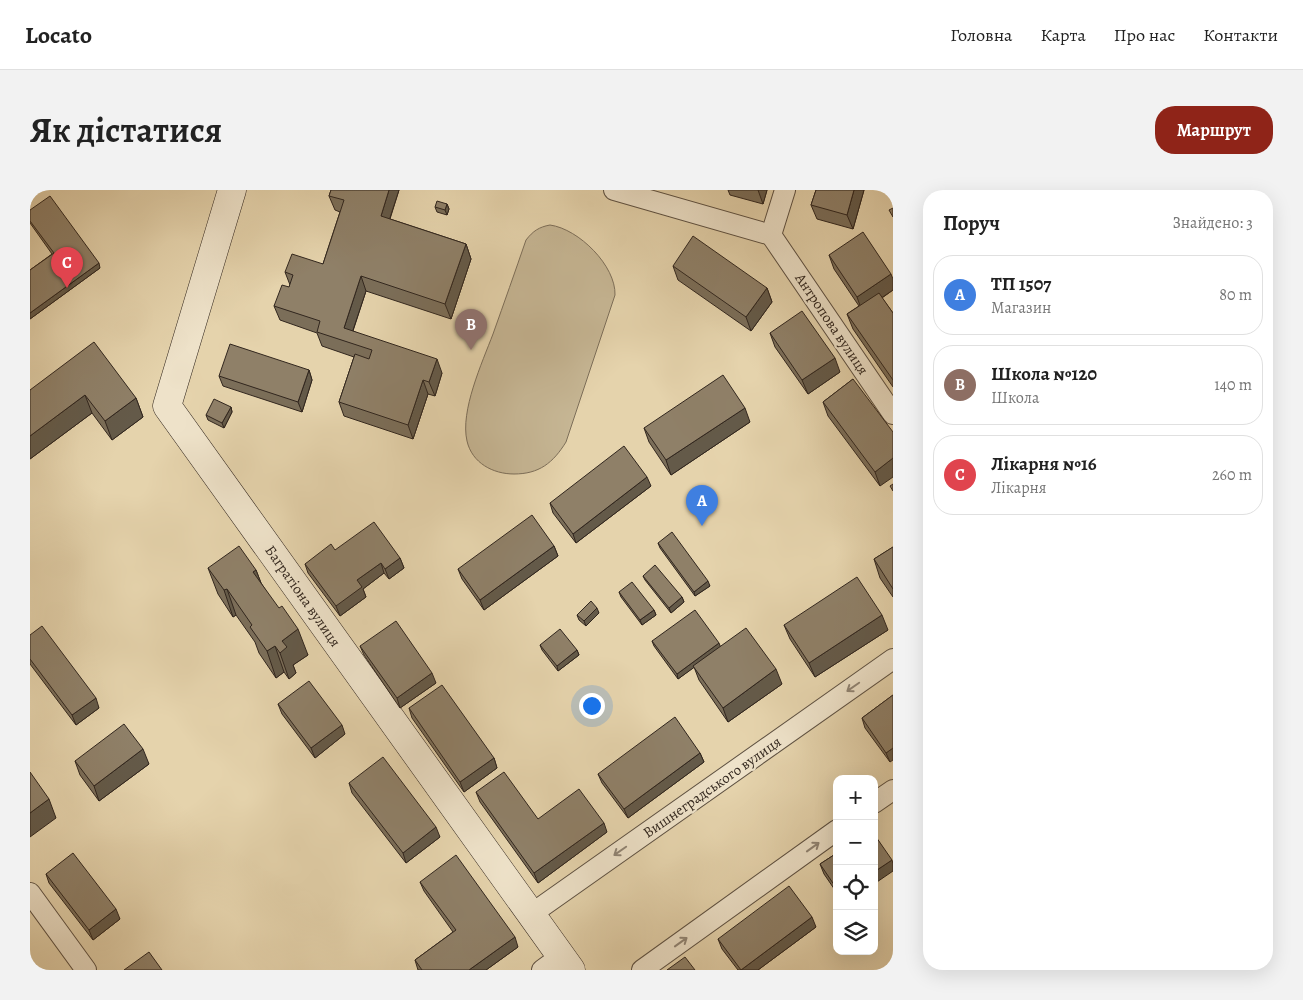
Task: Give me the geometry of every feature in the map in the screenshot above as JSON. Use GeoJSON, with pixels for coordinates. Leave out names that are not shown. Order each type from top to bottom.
{"type":"FeatureCollection","features":[{"type":"Feature","properties":{"kind":"street","name":"Багратіона вулиця"},"geometry":{"type":"LineString","coordinates":[[232,190],[167,406],[530,915],[558,965]]}},
{"type":"Feature","properties":{"kind":"street"},"geometry":{"type":"LineString","coordinates":[[614,190],[771,235],[785,190]]}},
{"type":"Feature","properties":{"kind":"street","name":"Антропова вулиця"},"geometry":{"type":"LineString","coordinates":[[771,235],[893,414]]}},
{"type":"Feature","properties":{"kind":"street","name":"Вишнеградського вулиця"},"geometry":{"type":"LineString","coordinates":[[530,915],[893,659]]}},
{"type":"Feature","properties":{"kind":"street"},"geometry":{"type":"LineString","coordinates":[[878,800],[893,790]]}},
{"type":"Feature","properties":{"kind":"street"},"geometry":{"type":"LineString","coordinates":[[642,970],[833,833]]}},
{"type":"Feature","properties":{"kind":"street"},"geometry":{"type":"LineString","coordinates":[[30,894],[86,970]]}},
{"type":"Feature","properties":{"kind":"shaded area"},"geometry":{"type":"Polygon","coordinates":[[[550,225],[573,234],[594,251],[603,261],[609,272],[614,284],[615,295],[566,442],[556,456],[538,469],[531,472],[514,474],[498,472],[484,466],[470,449],[466,429],[469,402],[526,240],[536,230],[550,225]]]}},
{"type":"Feature","properties":{"kind":"building"},"geometry":{"type":"Polygon","coordinates":[[[331,190],[389,190],[381,216],[466,244],[445,304],[361,276],[344,328],[437,359],[429,382],[423,380],[408,425],[339,402],[355,354],[369,359],[372,350],[317,332],[320,321],[274,306],[282,285],[289,287],[293,275],[285,272],[292,254],[323,264],[344,200],[329,196],[331,190]]]}},
{"type":"Feature","properties":{"kind":"building"},"geometry":{"type":"Polygon","coordinates":[[[816,190],[854,190],[847,215],[811,205],[816,190]]]}},
{"type":"Feature","properties":{"kind":"building"},"geometry":{"type":"Polygon","coordinates":[[[50,196],[99,263],[30,313],[30,270],[54,253],[30,221],[30,210],[50,196]]]}},
{"type":"Feature","properties":{"kind":"building"},"geometry":{"type":"Polygon","coordinates":[[[437,201],[447,204],[445,210],[435,207],[437,201]]]}},
{"type":"Feature","properties":{"kind":"building"},"geometry":{"type":"Polygon","coordinates":[[[893,208],[893,217],[889,210],[893,208]]]}},
{"type":"Feature","properties":{"kind":"building"},"geometry":{"type":"Polygon","coordinates":[[[863,232],[891,274],[857,297],[829,255],[863,232]]]}},
{"type":"Feature","properties":{"kind":"building"},"geometry":{"type":"Polygon","coordinates":[[[693,236],[767,288],[746,317],[673,266],[693,236]]]}},
{"type":"Feature","properties":{"kind":"building"},"geometry":{"type":"Polygon","coordinates":[[[879,293],[893,313],[893,380],[847,314],[879,293]]]}},
{"type":"Feature","properties":{"kind":"building"},"geometry":{"type":"Polygon","coordinates":[[[802,311],[835,358],[802,380],[770,333],[802,311]]]}},
{"type":"Feature","properties":{"kind":"building"},"geometry":{"type":"Polygon","coordinates":[[[94,342],[136,398],[105,421],[85,395],[30,436],[30,390],[94,342]]]}},
{"type":"Feature","properties":{"kind":"building"},"geometry":{"type":"Polygon","coordinates":[[[230,344],[309,370],[298,402],[219,376],[230,344]]]}},
{"type":"Feature","properties":{"kind":"building"},"geometry":{"type":"Polygon","coordinates":[[[723,375],[745,408],[666,460],[644,428],[723,375]]]}},
{"type":"Feature","properties":{"kind":"building"},"geometry":{"type":"Polygon","coordinates":[[[853,379],[893,432],[893,458],[875,472],[823,402],[853,379]]]}},
{"type":"Feature","properties":{"kind":"building"},"geometry":{"type":"Polygon","coordinates":[[[214,399],[231,407],[222,423],[206,415],[214,399]]]}},
{"type":"Feature","properties":{"kind":"building"},"geometry":{"type":"Polygon","coordinates":[[[624,446],[647,477],[573,534],[550,503],[624,446]]]}},
{"type":"Feature","properties":{"kind":"building"},"geometry":{"type":"Polygon","coordinates":[[[532,515],[554,546],[480,600],[458,569],[532,515]]]}},
{"type":"Feature","properties":{"kind":"building"},"geometry":{"type":"Polygon","coordinates":[[[374,522],[400,558],[385,569],[381,563],[357,580],[362,587],[336,606],[305,564],[331,544],[335,550],[374,522]]]}},
{"type":"Feature","properties":{"kind":"building"},"geometry":{"type":"Polygon","coordinates":[[[672,532],[708,581],[694,592],[658,543],[672,532]]]}},
{"type":"Feature","properties":{"kind":"building"},"geometry":{"type":"Polygon","coordinates":[[[239,546],[256,570],[253,572],[279,608],[282,606],[298,629],[282,641],[287,647],[280,653],[275,646],[267,651],[227,589],[224,590],[208,568],[239,546]]]}},
{"type":"Feature","properties":{"kind":"building"},"geometry":{"type":"Polygon","coordinates":[[[893,547],[893,589],[874,559],[893,547]]]}},
{"type":"Feature","properties":{"kind":"building"},"geometry":{"type":"Polygon","coordinates":[[[655,565],[682,597],[669,608],[643,576],[655,565]]]}},
{"type":"Feature","properties":{"kind":"building"},"geometry":{"type":"Polygon","coordinates":[[[857,577],[882,615],[809,663],[784,625],[857,577]]]}},
{"type":"Feature","properties":{"kind":"building"},"geometry":{"type":"Polygon","coordinates":[[[632,582],[654,610],[640,620],[619,592],[632,582]]]}},
{"type":"Feature","properties":{"kind":"building"},"geometry":{"type":"Polygon","coordinates":[[[591,601],[597,608],[584,621],[577,615],[591,601]]]}},
{"type":"Feature","properties":{"kind":"building"},"geometry":{"type":"Polygon","coordinates":[[[695,610],[719,643],[677,674],[652,641],[695,610]]]}},
{"type":"Feature","properties":{"kind":"building"},"geometry":{"type":"Polygon","coordinates":[[[396,621],[432,673],[397,698],[360,646],[396,621]]]}},
{"type":"Feature","properties":{"kind":"building"},"geometry":{"type":"Polygon","coordinates":[[[42,626],[96,698],[72,715],[30,659],[30,635],[42,626]]]}},
{"type":"Feature","properties":{"kind":"building"},"geometry":{"type":"Polygon","coordinates":[[[746,628],[776,669],[723,708],[693,666],[746,628]]]}},
{"type":"Feature","properties":{"kind":"building"},"geometry":{"type":"Polygon","coordinates":[[[560,629],[577,650],[557,666],[540,645],[560,629]]]}},
{"type":"Feature","properties":{"kind":"building"},"geometry":{"type":"Polygon","coordinates":[[[309,681],[342,725],[311,748],[278,704],[309,681]]]}},
{"type":"Feature","properties":{"kind":"building"},"geometry":{"type":"Polygon","coordinates":[[[442,685],[494,758],[460,782],[409,708],[442,685]]]}},
{"type":"Feature","properties":{"kind":"building"},"geometry":{"type":"Polygon","coordinates":[[[893,695],[893,748],[886,753],[862,718],[893,695]]]}},
{"type":"Feature","properties":{"kind":"building"},"geometry":{"type":"Polygon","coordinates":[[[675,717],[700,753],[624,809],[598,774],[675,717]]]}},
{"type":"Feature","properties":{"kind":"building"},"geometry":{"type":"Polygon","coordinates":[[[124,724],[143,749],[94,786],[75,761],[124,724]]]}},
{"type":"Feature","properties":{"kind":"building"},"geometry":{"type":"Polygon","coordinates":[[[383,757],[436,827],[403,853],[349,783],[383,757]]]}},
{"type":"Feature","properties":{"kind":"building"},"geometry":{"type":"Polygon","coordinates":[[[30,772],[49,799],[30,813],[30,772]]]}},
{"type":"Feature","properties":{"kind":"building"},"geometry":{"type":"Polygon","coordinates":[[[504,772],[538,819],[579,789],[604,823],[534,873],[476,792],[504,772]]]}},
{"type":"Feature","properties":{"kind":"building"},"geometry":{"type":"Polygon","coordinates":[[[878,840],[892,860],[878,869],[878,840]]]}},
{"type":"Feature","properties":{"kind":"building"},"geometry":{"type":"Polygon","coordinates":[[[73,853],[116,909],[89,930],[46,874],[73,853]]]}},
{"type":"Feature","properties":{"kind":"building"},"geometry":{"type":"Polygon","coordinates":[[[456,855],[515,937],[469,970],[422,970],[415,960],[456,930],[420,882],[456,855]]]}},
{"type":"Feature","properties":{"kind":"building"},"geometry":{"type":"Polygon","coordinates":[[[833,856],[833,883],[820,864],[833,856]]]}},
{"type":"Feature","properties":{"kind":"building"},"geometry":{"type":"Polygon","coordinates":[[[789,886],[812,917],[741,970],[718,939],[789,886]]]}},
{"type":"Feature","properties":{"kind":"building"},"geometry":{"type":"Polygon","coordinates":[[[149,952],[162,970],[124,970],[149,952]]]}},
{"type":"Feature","properties":{"kind":"building"},"geometry":{"type":"Polygon","coordinates":[[[685,957],[695,970],[667,970],[685,957]]]}},
{"type":"Feature","properties":{"kind":"place","name":"Лікарня №16"},"geometry":{"type":"Point","coordinates":[67,288]}},
{"type":"Feature","properties":{"kind":"place","name":"Школа №120"},"geometry":{"type":"Point","coordinates":[471,350]}},
{"type":"Feature","properties":{"kind":"place","name":"ТП 1507"},"geometry":{"type":"Point","coordinates":[702,526]}}]}
